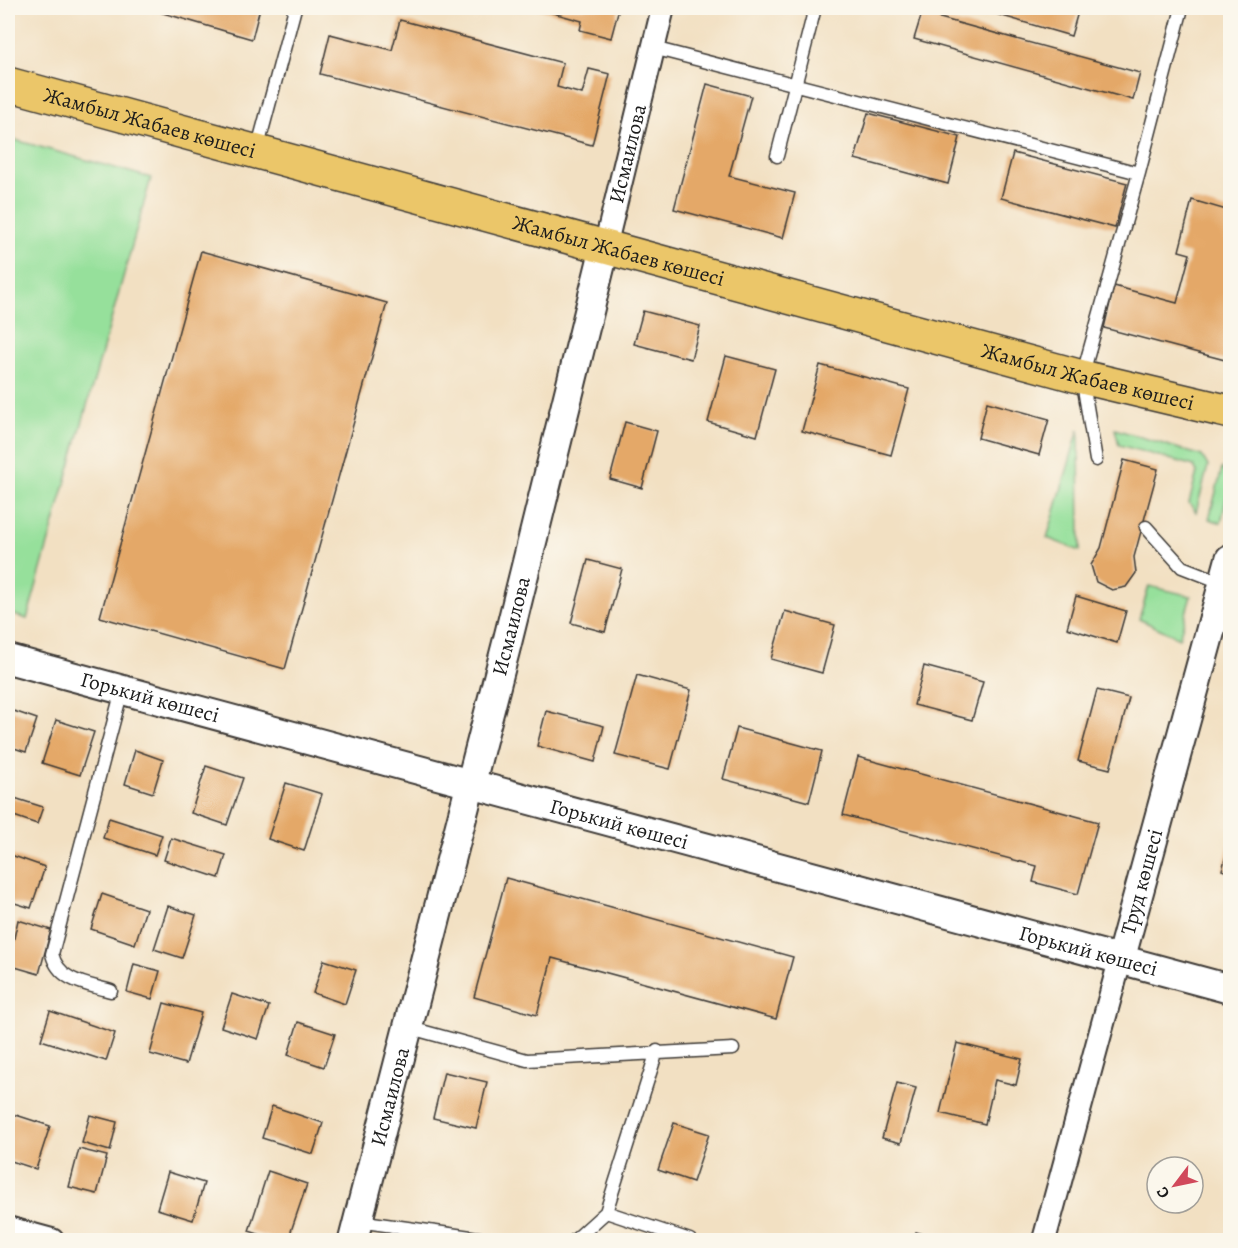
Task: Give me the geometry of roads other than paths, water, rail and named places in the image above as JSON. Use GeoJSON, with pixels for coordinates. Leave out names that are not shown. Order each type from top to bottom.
{"type":"FeatureCollection","features":[{"type":"Feature","properties":{"kind":"main road","name":"Жамбыл Жабаев көшесі"},"geometry":{"type":"LineString","coordinates":[[8,84],[1082,377],[1230,412]]}},
{"type":"Feature","properties":{"kind":"street","name":"Исмаилова"},"geometry":{"type":"LineString","coordinates":[[356,1231],[469,783],[507,643],[663,8]]}},
{"type":"Feature","properties":{"kind":"street","name":"Труд көшесі"},"geometry":{"type":"LineString","coordinates":[[1044,1240],[1227,571]]}},
{"type":"Feature","properties":{"kind":"street","name":"Горький көшесі"},"geometry":{"type":"LineString","coordinates":[[8,659],[1230,988]]}},
{"type":"Feature","properties":{"kind":"street"},"geometry":{"type":"LineString","coordinates":[[8,1228],[52,1240]]}},
{"type":"Feature","properties":{"kind":"lane"},"geometry":{"type":"LineString","coordinates":[[257,151],[295,8]]}},
{"type":"Feature","properties":{"kind":"lane"},"geometry":{"type":"LineString","coordinates":[[777,156],[815,8]]}},
{"type":"Feature","properties":{"kind":"lane"},"geometry":{"type":"LineString","coordinates":[[1096,460],[1082,377],[1182,8]]}},
{"type":"Feature","properties":{"kind":"lane"},"geometry":{"type":"LineString","coordinates":[[653,48],[1139,173]]}},
{"type":"Feature","properties":{"kind":"lane"},"geometry":{"type":"LineString","coordinates":[[1146,526],[1182,567],[1227,571]]}},
{"type":"Feature","properties":{"kind":"lane"},"geometry":{"type":"LineString","coordinates":[[111,991],[63,975],[55,966],[52,954],[122,690]]}},
{"type":"Feature","properties":{"kind":"lane"},"geometry":{"type":"LineString","coordinates":[[407,1027],[527,1060],[657,1051],[733,1049]]}},
{"type":"Feature","properties":{"kind":"lane"},"geometry":{"type":"LineString","coordinates":[[575,1240],[606,1212],[657,1051]]}},
{"type":"Feature","properties":{"kind":"lane"},"geometry":{"type":"LineString","coordinates":[[606,1212],[690,1240]]}},
{"type":"Feature","properties":{"kind":"lane"},"geometry":{"type":"LineString","coordinates":[[356,1231],[492,1240]]}}]}
